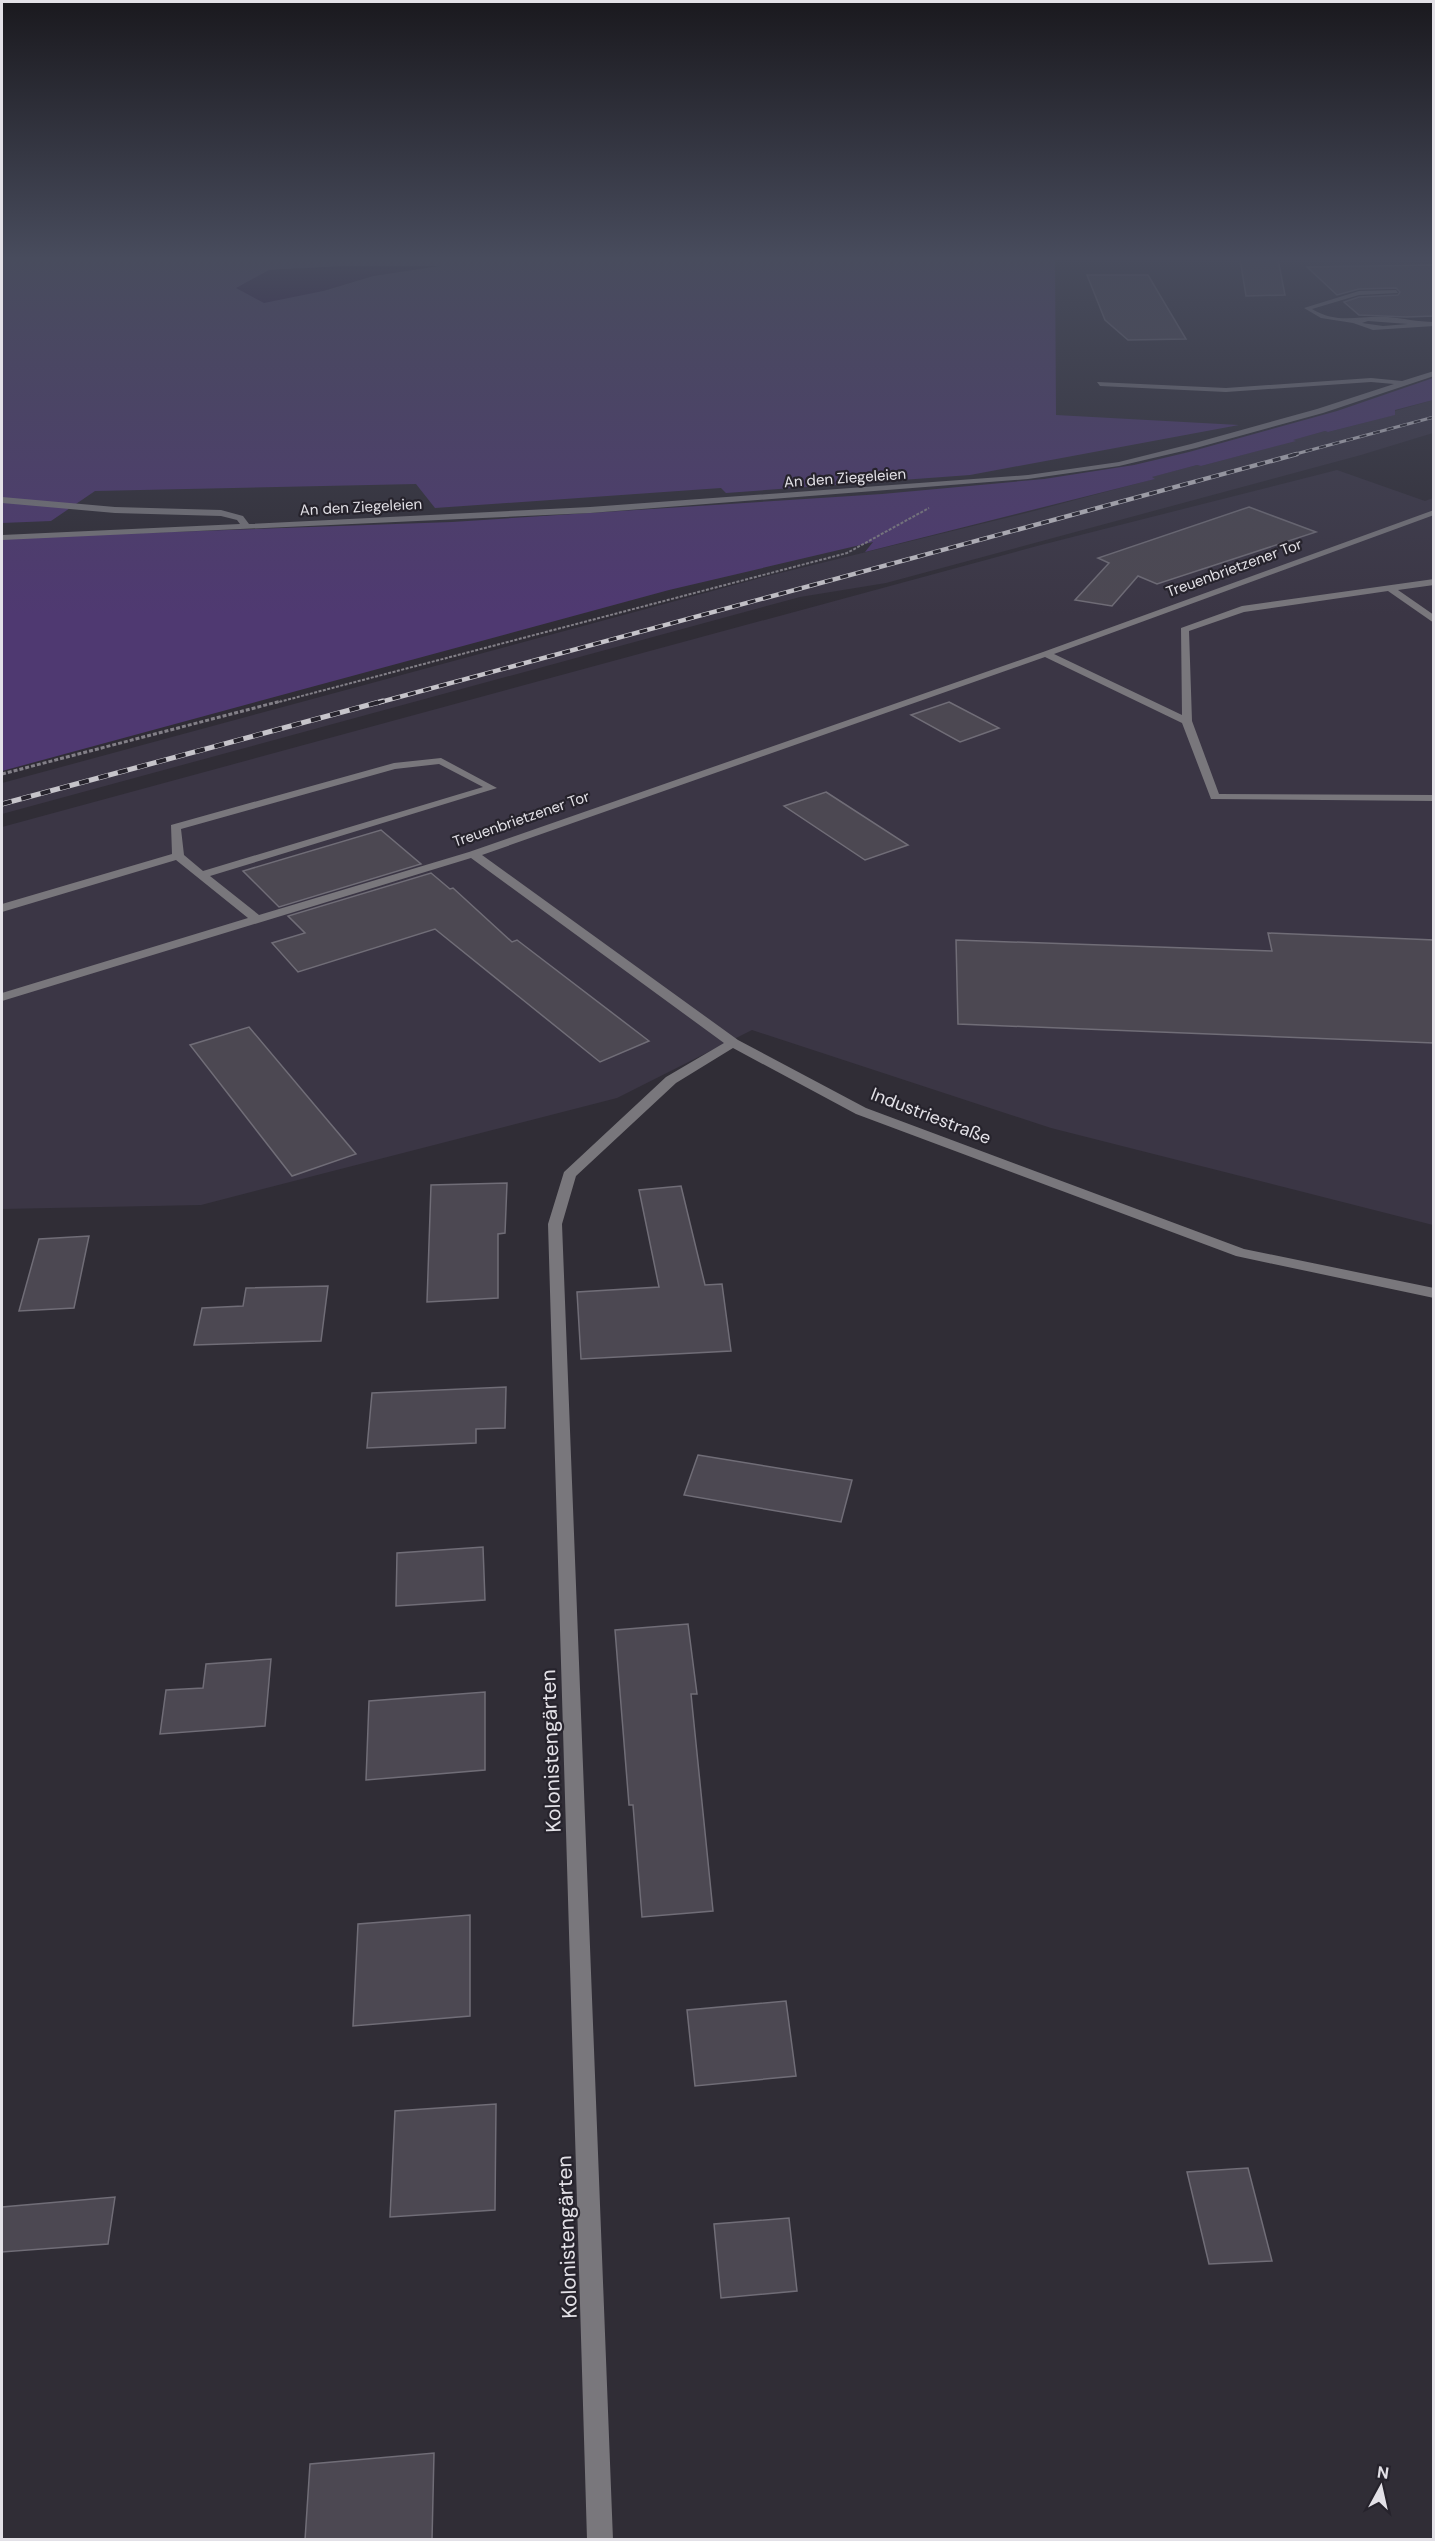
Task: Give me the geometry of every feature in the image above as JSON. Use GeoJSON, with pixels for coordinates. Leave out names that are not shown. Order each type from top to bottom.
{"type":"FeatureCollection","features":[{"type":"Feature","properties":{"kind":"street","name":"An den Ziegeleien"},"geometry":{"type":"LineString","coordinates":[[2,538],[590,510],[977,482],[1065,472],[1144,458],[1302,417],[1421,378]]}},
{"type":"Feature","properties":{"kind":"street"},"geometry":{"type":"LineString","coordinates":[[1100,384],[1226,390],[1371,380],[1408,382]]}},
{"type":"Feature","properties":{"kind":"street","name":"An den Ziegeleien"},"geometry":{"type":"LineString","coordinates":[[2,500],[115,510],[221,513],[240,518],[246,526]]}},
{"type":"Feature","properties":{"kind":"street","name":"Treuenbrietzener Tor"},"geometry":{"type":"LineString","coordinates":[[2,997],[473,854],[1046,654],[1434,512]]}},
{"type":"Feature","properties":{"kind":"street"},"geometry":{"type":"LineString","coordinates":[[1434,582],[1242,609],[1184,630],[1187,721],[1215,797],[1434,798]]}},
{"type":"Feature","properties":{"kind":"street"},"geometry":{"type":"LineString","coordinates":[[1389,588],[1434,620]]}},
{"type":"Feature","properties":{"kind":"street"},"geometry":{"type":"LineString","coordinates":[[1046,654],[1187,721]]}},
{"type":"Feature","properties":{"kind":"street"},"geometry":{"type":"LineString","coordinates":[[201,875],[492,788],[441,761],[394,766],[175,827],[178,856],[201,875],[256,919]]}},
{"type":"Feature","properties":{"kind":"street","name":"Industriestraße"},"geometry":{"type":"LineString","coordinates":[[473,854],[734,1043],[861,1111],[1241,1253],[1434,1293]]}},
{"type":"Feature","properties":{"kind":"street"},"geometry":{"type":"LineString","coordinates":[[2,908],[178,856]]}},
{"type":"Feature","properties":{"kind":"street","name":"Kolonistengärten"},"geometry":{"type":"LineString","coordinates":[[600,2540],[555,1224],[569,1174],[672,1080],[734,1043]]}},
{"type":"Feature","properties":{"kind":"path"},"geometry":{"type":"LineString","coordinates":[[2,774],[847,553],[977,482]]}},
{"type":"Feature","properties":{"kind":"shaded area"},"geometry":{"type":"Polygon","coordinates":[[[2,378],[1056,378],[1056,415],[1239,425],[970,475],[726,493],[721,488],[435,508],[416,484],[95,491],[51,521],[2,523],[2,378]]]}},
{"type":"Feature","properties":{"kind":"shaded area"},"geometry":{"type":"Polygon","coordinates":[[[1433,378],[1433,400],[1395,410],[1395,415],[1325,431],[1293,440],[1296,441],[1152,477],[1155,479],[865,552],[873,542],[669,590],[2,771],[2,538],[452,522],[882,494],[1044,479],[1134,465],[1189,452],[1337,411],[1433,378]]]}},
{"type":"Feature","properties":{"kind":"shaded area"},"geometry":{"type":"Polygon","coordinates":[[[1433,400],[1433,433],[1361,455],[886,583],[800,597],[2,814],[2,783],[764,577],[1034,511],[1154,479],[1151,477],[1394,415],[1395,411],[1433,400]]]}},
{"type":"Feature","properties":{"kind":"shaded area"},"geometry":{"type":"Polygon","coordinates":[[[1337,470],[1425,501],[1433,498],[1433,1225],[1051,1128],[752,1030],[617,1098],[201,1205],[2,1209],[2,827],[1037,546],[1337,470]]]}},
{"type":"Feature","properties":{"kind":"building"},"geometry":{"type":"Polygon","coordinates":[[[1249,507],[1316,532],[1157,584],[1138,576],[1112,606],[1075,600],[1109,563],[1098,558],[1249,507]]]}},
{"type":"Feature","properties":{"kind":"building"},"geometry":{"type":"Polygon","coordinates":[[[949,702],[999,728],[960,742],[911,715],[949,702]]]}},
{"type":"Feature","properties":{"kind":"building"},"geometry":{"type":"Polygon","coordinates":[[[826,792],[908,845],[865,860],[784,806],[826,792]]]}},
{"type":"Feature","properties":{"kind":"building"},"geometry":{"type":"Polygon","coordinates":[[[381,830],[421,864],[279,907],[243,871],[381,830]]]}},
{"type":"Feature","properties":{"kind":"building"},"geometry":{"type":"Polygon","coordinates":[[[431,873],[450,889],[453,888],[512,942],[517,940],[649,1041],[600,1062],[435,929],[298,972],[272,943],[305,933],[288,916],[431,873]]]}},
{"type":"Feature","properties":{"kind":"building"},"geometry":{"type":"Polygon","coordinates":[[[1268,933],[1434,940],[1434,1043],[958,1024],[956,940],[1272,951],[1268,933]]]}},
{"type":"Feature","properties":{"kind":"building"},"geometry":{"type":"Polygon","coordinates":[[[249,1027],[356,1154],[292,1176],[190,1045],[249,1027]]]}},
{"type":"Feature","properties":{"kind":"building"},"geometry":{"type":"Polygon","coordinates":[[[507,1183],[505,1233],[498,1234],[498,1298],[427,1302],[431,1185],[507,1183]]]}},
{"type":"Feature","properties":{"kind":"building"},"geometry":{"type":"Polygon","coordinates":[[[681,1186],[705,1285],[722,1284],[731,1351],[581,1359],[577,1292],[659,1287],[639,1190],[681,1186]]]}},
{"type":"Feature","properties":{"kind":"building"},"geometry":{"type":"Polygon","coordinates":[[[89,1236],[74,1308],[19,1311],[39,1239],[89,1236]]]}},
{"type":"Feature","properties":{"kind":"building"},"geometry":{"type":"Polygon","coordinates":[[[328,1286],[321,1341],[194,1345],[202,1308],[243,1306],[246,1288],[328,1286]]]}},
{"type":"Feature","properties":{"kind":"building"},"geometry":{"type":"Polygon","coordinates":[[[506,1387],[505,1428],[476,1429],[476,1443],[367,1448],[372,1393],[506,1387]]]}},
{"type":"Feature","properties":{"kind":"building"},"geometry":{"type":"Polygon","coordinates":[[[698,1455],[852,1480],[841,1522],[684,1495],[698,1455]]]}},
{"type":"Feature","properties":{"kind":"building"},"geometry":{"type":"Polygon","coordinates":[[[483,1547],[485,1600],[396,1606],[397,1553],[483,1547]]]}},
{"type":"Feature","properties":{"kind":"building"},"geometry":{"type":"Polygon","coordinates":[[[688,1624],[697,1694],[691,1694],[713,1911],[642,1917],[633,1805],[629,1805],[615,1630],[688,1624]]]}},
{"type":"Feature","properties":{"kind":"building"},"geometry":{"type":"Polygon","coordinates":[[[271,1659],[265,1726],[160,1734],[166,1690],[203,1688],[206,1664],[271,1659]]]}},
{"type":"Feature","properties":{"kind":"building"},"geometry":{"type":"Polygon","coordinates":[[[485,1692],[485,1770],[366,1780],[369,1701],[485,1692]]]}},
{"type":"Feature","properties":{"kind":"building"},"geometry":{"type":"Polygon","coordinates":[[[470,1915],[470,2016],[353,2026],[358,1924],[470,1915]]]}},
{"type":"Feature","properties":{"kind":"building"},"geometry":{"type":"Polygon","coordinates":[[[786,2001],[796,2076],[695,2086],[687,2010],[786,2001]]]}},
{"type":"Feature","properties":{"kind":"building"},"geometry":{"type":"Polygon","coordinates":[[[496,2104],[495,2210],[390,2217],[395,2111],[496,2104]]]}},
{"type":"Feature","properties":{"kind":"building"},"geometry":{"type":"Polygon","coordinates":[[[1248,2168],[1272,2261],[1209,2264],[1187,2172],[1248,2168]]]}},
{"type":"Feature","properties":{"kind":"building"},"geometry":{"type":"Polygon","coordinates":[[[115,2197],[108,2244],[2,2252],[2,2207],[115,2197]]]}},
{"type":"Feature","properties":{"kind":"building"},"geometry":{"type":"Polygon","coordinates":[[[789,2218],[797,2291],[721,2298],[714,2224],[789,2218]]]}},
{"type":"Feature","properties":{"kind":"building"},"geometry":{"type":"Polygon","coordinates":[[[434,2453],[432,2540],[305,2540],[310,2464],[434,2453]]]}},
{"type":"Feature","properties":{"kind":"railway"},"geometry":{"type":"LineString","coordinates":[[1292,455],[1434,417]]}},
{"type":"Feature","properties":{"kind":"railway"},"geometry":{"type":"LineString","coordinates":[[377,703],[1297,454]]}},
{"type":"Feature","properties":{"kind":"railway"},"geometry":{"type":"LineString","coordinates":[[2,804],[383,701]]}}]}
